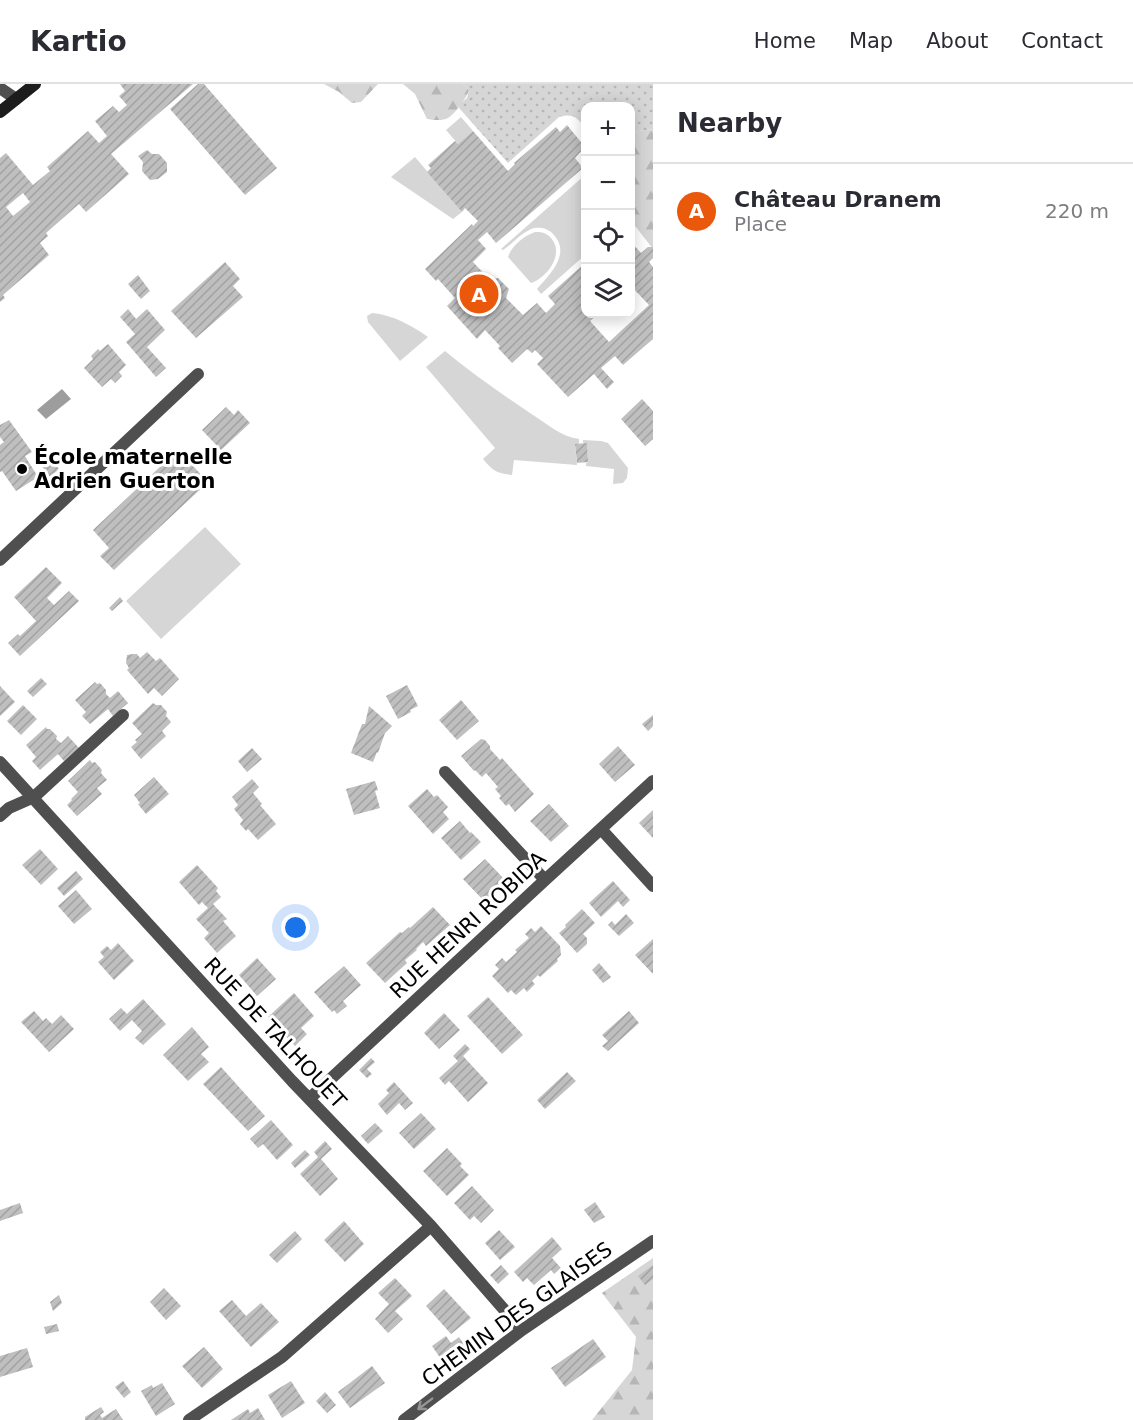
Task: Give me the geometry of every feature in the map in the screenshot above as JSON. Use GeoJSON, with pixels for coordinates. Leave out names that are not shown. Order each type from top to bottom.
{"type":"FeatureCollection","features":[{"type":"Feature","properties":{"kind":"street"},"geometry":{"type":"LineString","coordinates":[[0,112],[35,84]]}},
{"type":"Feature","properties":{"kind":"street"},"geometry":{"type":"LineString","coordinates":[[0,88],[16,99]]}},
{"type":"Feature","properties":{"kind":"street"},"geometry":{"type":"LineString","coordinates":[[0,560],[198,374]]}},
{"type":"Feature","properties":{"kind":"street"},"geometry":{"type":"LineString","coordinates":[[0,816],[9,808],[33,798],[123,715]]}},
{"type":"Feature","properties":{"kind":"street","name":"RUE DE TALHOUET"},"geometry":{"type":"LineString","coordinates":[[0,762],[309,1099],[431,1226],[522,1330]]}},
{"type":"Feature","properties":{"kind":"street"},"geometry":{"type":"LineString","coordinates":[[445,772],[544,880]]}},
{"type":"Feature","properties":{"kind":"street","name":"RUE HENRI ROBIDA"},"geometry":{"type":"LineString","coordinates":[[309,1099],[653,781]]}},
{"type":"Feature","properties":{"kind":"street"},"geometry":{"type":"LineString","coordinates":[[601,829],[653,886]]}},
{"type":"Feature","properties":{"kind":"street"},"geometry":{"type":"LineString","coordinates":[[189,1420],[282,1358],[431,1226]]}},
{"type":"Feature","properties":{"kind":"street","name":"CHEMIN DES GLAISES"},"geometry":{"type":"LineString","coordinates":[[404,1420],[522,1330],[653,1241]]}},
{"type":"Feature","properties":{"kind":"green space"},"geometry":{"type":"Polygon","coordinates":[[[324,84],[378,84],[361,102],[352,103],[339,92],[324,84]]]}},
{"type":"Feature","properties":{"kind":"green space"},"geometry":{"type":"Polygon","coordinates":[[[403,84],[463,84],[469,90],[451,116],[443,120],[432,120],[427,119],[415,94],[403,84]]]}},
{"type":"Feature","properties":{"kind":"green space"},"geometry":{"type":"Polygon","coordinates":[[[463,84],[653,84],[653,129],[635,133],[635,102],[581,102],[581,122],[568,115],[559,117],[508,163],[459,108],[459,105],[467,98],[469,90],[463,84]]]}},
{"type":"Feature","properties":{"kind":"green space"},"geometry":{"type":"Polygon","coordinates":[[[461,117],[473,131],[458,144],[446,130],[461,117]]]}},
{"type":"Feature","properties":{"kind":"green space"},"geometry":{"type":"Polygon","coordinates":[[[653,129],[653,249],[635,226],[635,133],[653,129]]]}},
{"type":"Feature","properties":{"kind":"green space"},"geometry":{"type":"Polygon","coordinates":[[[415,157],[462,212],[453,219],[391,177],[415,157]]]}},
{"type":"Feature","properties":{"kind":"green space"},"geometry":{"type":"Polygon","coordinates":[[[581,179],[581,259],[541,294],[537,289],[558,262],[560,255],[560,247],[551,232],[543,228],[534,228],[525,232],[503,250],[501,249],[581,179]]]}},
{"type":"Feature","properties":{"kind":"green space"},"geometry":{"type":"Polygon","coordinates":[[[535,232],[549,236],[554,242],[556,256],[544,275],[531,283],[508,257],[519,241],[535,232]]]}},
{"type":"Feature","properties":{"kind":"green space"},"geometry":{"type":"Polygon","coordinates":[[[372,313],[402,321],[428,337],[400,361],[368,322],[367,316],[372,313]]]}},
{"type":"Feature","properties":{"kind":"green space"},"geometry":{"type":"Polygon","coordinates":[[[445,351],[549,426],[567,436],[579,439],[579,444],[575,444],[577,465],[514,460],[512,475],[492,469],[483,459],[495,448],[426,367],[445,351]]]}},
{"type":"Feature","properties":{"kind":"green space"},"geometry":{"type":"Polygon","coordinates":[[[583,440],[608,443],[628,468],[627,478],[623,483],[613,484],[614,469],[586,466],[588,462],[587,443],[583,443],[583,440]]]}},
{"type":"Feature","properties":{"kind":"green space"},"geometry":{"type":"Polygon","coordinates":[[[205,527],[241,564],[161,639],[126,601],[205,527]]]}},
{"type":"Feature","properties":{"kind":"green space"},"geometry":{"type":"Polygon","coordinates":[[[653,1258],[653,1420],[592,1420],[632,1370],[636,1337],[602,1293],[653,1258]]]}},
{"type":"Feature","properties":{"kind":"shaded area"},"geometry":{"type":"Polygon","coordinates":[[[62,389],[71,399],[46,419],[37,410],[62,389]]]}},
{"type":"Feature","properties":{"kind":"building"},"geometry":{"type":"Polygon","coordinates":[[[120,84],[193,84],[111,154],[129,174],[86,212],[79,204],[46,233],[48,236],[40,243],[49,255],[3,295],[5,298],[0,302],[0,158],[6,153],[33,185],[50,171],[47,167],[88,131],[99,143],[107,136],[95,121],[113,106],[119,112],[127,105],[119,96],[125,91],[120,84]],[[23,193],[6,207],[13,216],[30,202],[23,193]]]}},
{"type":"Feature","properties":{"kind":"building"},"geometry":{"type":"Polygon","coordinates":[[[198,84],[204,84],[277,168],[245,195],[170,109],[198,84]]]}},
{"type":"Feature","properties":{"kind":"building"},"geometry":{"type":"Polygon","coordinates":[[[567,125],[581,142],[581,151],[575,158],[581,166],[581,170],[496,243],[487,232],[478,240],[486,249],[473,262],[489,279],[498,278],[509,289],[506,298],[523,315],[537,303],[546,313],[555,304],[548,296],[581,267],[581,318],[593,318],[590,321],[609,342],[649,305],[635,290],[635,246],[641,253],[648,247],[653,247],[653,258],[649,262],[653,267],[653,339],[623,365],[615,356],[601,368],[614,382],[607,389],[594,374],[568,397],[537,364],[543,358],[535,350],[532,353],[527,349],[512,363],[485,330],[477,339],[447,306],[455,298],[438,279],[436,281],[425,269],[472,224],[473,226],[478,221],[465,208],[462,212],[427,172],[431,168],[428,165],[455,141],[458,144],[473,131],[508,171],[514,163],[556,127],[560,132],[567,125]]]}},
{"type":"Feature","properties":{"kind":"building"},"geometry":{"type":"Polygon","coordinates":[[[147,150],[152,154],[159,154],[167,163],[167,172],[158,179],[150,180],[142,171],[143,162],[138,156],[147,150]]]}},
{"type":"Feature","properties":{"kind":"building"},"geometry":{"type":"Polygon","coordinates":[[[225,262],[240,279],[233,286],[243,297],[196,338],[171,311],[225,262]]]}},
{"type":"Feature","properties":{"kind":"building"},"geometry":{"type":"Polygon","coordinates":[[[138,275],[150,291],[141,299],[128,284],[138,275]]]}},
{"type":"Feature","properties":{"kind":"building"},"geometry":{"type":"Polygon","coordinates":[[[128,309],[136,319],[147,309],[165,330],[147,347],[166,368],[156,377],[126,342],[135,334],[120,317],[128,309]]]}},
{"type":"Feature","properties":{"kind":"building"},"geometry":{"type":"Polygon","coordinates":[[[108,344],[126,365],[119,372],[122,376],[115,383],[111,379],[102,387],[84,368],[93,359],[91,356],[98,349],[100,351],[108,344]]]}},
{"type":"Feature","properties":{"kind":"building"},"geometry":{"type":"Polygon","coordinates":[[[642,399],[653,411],[653,439],[645,446],[621,419],[642,399]]]}},
{"type":"Feature","properties":{"kind":"building"},"geometry":{"type":"Polygon","coordinates":[[[226,407],[234,415],[238,410],[250,423],[221,450],[202,430],[226,407]]]}},
{"type":"Feature","properties":{"kind":"building"},"geometry":{"type":"Polygon","coordinates":[[[9,420],[32,452],[25,456],[38,477],[16,491],[2,471],[0,472],[0,445],[4,442],[0,437],[0,425],[9,420]]]}},
{"type":"Feature","properties":{"kind":"building"},"geometry":{"type":"Polygon","coordinates":[[[587,443],[588,462],[577,463],[575,444],[587,443]]]}},
{"type":"Feature","properties":{"kind":"building"},"geometry":{"type":"Polygon","coordinates":[[[178,450],[208,482],[114,570],[100,556],[109,548],[93,530],[178,450]]]}},
{"type":"Feature","properties":{"kind":"building"},"geometry":{"type":"Polygon","coordinates":[[[47,454],[59,469],[50,477],[38,461],[47,454]]]}},
{"type":"Feature","properties":{"kind":"building"},"geometry":{"type":"Polygon","coordinates":[[[46,567],[62,583],[47,598],[54,605],[69,591],[79,601],[20,656],[8,643],[18,634],[20,636],[36,621],[14,597],[46,567]]]}},
{"type":"Feature","properties":{"kind":"building"},"geometry":{"type":"Polygon","coordinates":[[[120,597],[123,601],[112,611],[109,608],[120,597]]]}},
{"type":"Feature","properties":{"kind":"building"},"geometry":{"type":"Polygon","coordinates":[[[147,652],[156,661],[160,658],[179,679],[162,696],[154,688],[148,694],[127,670],[129,668],[126,663],[127,655],[137,654],[140,658],[147,652]]]}},
{"type":"Feature","properties":{"kind":"building"},"geometry":{"type":"Polygon","coordinates":[[[41,678],[47,684],[33,697],[27,691],[41,678]]]}},
{"type":"Feature","properties":{"kind":"building"},"geometry":{"type":"Polygon","coordinates":[[[95,682],[100,683],[110,698],[118,691],[128,703],[113,716],[108,709],[90,724],[82,716],[86,712],[75,700],[95,682]]]}},
{"type":"Feature","properties":{"kind":"building"},"geometry":{"type":"Polygon","coordinates":[[[407,685],[418,706],[398,719],[386,696],[407,685]]]}},
{"type":"Feature","properties":{"kind":"building"},"geometry":{"type":"Polygon","coordinates":[[[0,686],[15,702],[0,716],[0,686]]]}},
{"type":"Feature","properties":{"kind":"building"},"geometry":{"type":"Polygon","coordinates":[[[461,700],[479,721],[457,740],[439,720],[461,700]]]}},
{"type":"Feature","properties":{"kind":"building"},"geometry":{"type":"Polygon","coordinates":[[[153,703],[161,705],[171,722],[162,731],[166,736],[141,759],[131,747],[142,734],[132,723],[153,703]]]}},
{"type":"Feature","properties":{"kind":"building"},"geometry":{"type":"Polygon","coordinates":[[[23,705],[37,719],[21,735],[7,721],[23,705]]]}},
{"type":"Feature","properties":{"kind":"building"},"geometry":{"type":"Polygon","coordinates":[[[369,706],[392,726],[385,733],[373,762],[351,753],[362,724],[365,724],[369,706]]]}},
{"type":"Feature","properties":{"kind":"building"},"geometry":{"type":"Polygon","coordinates":[[[653,715],[653,726],[648,731],[642,724],[653,715]]]}},
{"type":"Feature","properties":{"kind":"building"},"geometry":{"type":"Polygon","coordinates":[[[46,727],[57,736],[56,739],[61,743],[68,736],[79,748],[64,761],[58,754],[40,770],[32,761],[36,757],[26,745],[46,727]]]}},
{"type":"Feature","properties":{"kind":"building"},"geometry":{"type":"Polygon","coordinates":[[[481,739],[485,740],[490,749],[500,760],[502,758],[534,794],[515,812],[509,804],[506,806],[499,798],[501,796],[495,789],[498,787],[486,773],[482,777],[461,756],[481,739]]]}},
{"type":"Feature","properties":{"kind":"building"},"geometry":{"type":"Polygon","coordinates":[[[618,746],[635,765],[615,782],[599,764],[618,746]]]}},
{"type":"Feature","properties":{"kind":"building"},"geometry":{"type":"Polygon","coordinates":[[[252,748],[262,759],[247,772],[238,761],[252,748]]]}},
{"type":"Feature","properties":{"kind":"building"},"geometry":{"type":"Polygon","coordinates":[[[90,760],[102,770],[101,773],[107,780],[97,788],[102,794],[77,816],[67,805],[78,792],[68,781],[90,760]]]}},
{"type":"Feature","properties":{"kind":"building"},"geometry":{"type":"Polygon","coordinates":[[[154,777],[169,794],[146,814],[134,795],[154,777]]]}},
{"type":"Feature","properties":{"kind":"building"},"geometry":{"type":"Polygon","coordinates":[[[252,779],[259,787],[253,793],[276,824],[258,840],[240,824],[243,820],[234,809],[238,805],[232,797],[252,779]]]}},
{"type":"Feature","properties":{"kind":"building"},"geometry":{"type":"Polygon","coordinates":[[[375,781],[378,790],[375,791],[380,808],[354,815],[346,789],[375,781]]]}},
{"type":"Feature","properties":{"kind":"building"},"geometry":{"type":"Polygon","coordinates":[[[427,789],[434,797],[437,795],[448,807],[443,812],[449,819],[433,834],[408,806],[427,789]]]}},
{"type":"Feature","properties":{"kind":"building"},"geometry":{"type":"Polygon","coordinates":[[[549,804],[569,826],[551,842],[530,821],[549,804]]]}},
{"type":"Feature","properties":{"kind":"building"},"geometry":{"type":"Polygon","coordinates":[[[653,810],[653,838],[639,823],[653,810]]]}},
{"type":"Feature","properties":{"kind":"building"},"geometry":{"type":"Polygon","coordinates":[[[460,821],[481,842],[461,860],[441,838],[460,821]]]}},
{"type":"Feature","properties":{"kind":"building"},"geometry":{"type":"Polygon","coordinates":[[[40,849],[58,869],[41,885],[22,865],[40,849]]]}},
{"type":"Feature","properties":{"kind":"building"},"geometry":{"type":"Polygon","coordinates":[[[485,859],[507,882],[485,902],[463,879],[485,859]]]}},
{"type":"Feature","properties":{"kind":"building"},"geometry":{"type":"Polygon","coordinates":[[[197,865],[218,888],[216,891],[221,897],[213,904],[227,919],[223,921],[236,936],[217,953],[204,938],[209,933],[196,919],[208,908],[202,902],[199,905],[179,882],[197,865]]]}},
{"type":"Feature","properties":{"kind":"building"},"geometry":{"type":"Polygon","coordinates":[[[76,871],[83,879],[64,896],[57,888],[76,871]]]}},
{"type":"Feature","properties":{"kind":"building"},"geometry":{"type":"Polygon","coordinates":[[[613,881],[630,900],[623,907],[618,901],[601,917],[589,903],[613,881]]]}},
{"type":"Feature","properties":{"kind":"building"},"geometry":{"type":"Polygon","coordinates":[[[76,890],[92,909],[74,924],[58,906],[76,890]]]}},
{"type":"Feature","properties":{"kind":"building"},"geometry":{"type":"Polygon","coordinates":[[[433,907],[450,925],[426,946],[423,942],[405,960],[407,963],[385,983],[366,963],[400,932],[410,928],[433,907]]]}},
{"type":"Feature","properties":{"kind":"building"},"geometry":{"type":"Polygon","coordinates":[[[582,909],[595,923],[583,934],[587,938],[587,944],[577,953],[559,933],[582,909]]]}},
{"type":"Feature","properties":{"kind":"building"},"geometry":{"type":"Polygon","coordinates":[[[626,914],[634,923],[619,936],[608,925],[612,921],[615,925],[626,914]]]}},
{"type":"Feature","properties":{"kind":"building"},"geometry":{"type":"Polygon","coordinates":[[[541,926],[560,946],[561,955],[558,961],[532,981],[535,984],[527,992],[524,988],[516,995],[511,990],[508,993],[492,976],[499,969],[495,965],[502,958],[506,962],[517,952],[515,950],[529,938],[525,934],[531,928],[535,932],[541,926]]]}},
{"type":"Feature","properties":{"kind":"building"},"geometry":{"type":"Polygon","coordinates":[[[653,939],[653,974],[635,955],[653,939]]]}},
{"type":"Feature","properties":{"kind":"building"},"geometry":{"type":"Polygon","coordinates":[[[118,943],[134,961],[114,980],[98,962],[104,957],[100,952],[107,946],[111,950],[118,943]]]}},
{"type":"Feature","properties":{"kind":"building"},"geometry":{"type":"Polygon","coordinates":[[[257,958],[276,979],[257,996],[239,975],[257,958]]]}},
{"type":"Feature","properties":{"kind":"building"},"geometry":{"type":"Polygon","coordinates":[[[599,963],[611,977],[603,983],[592,970],[599,963]]]}},
{"type":"Feature","properties":{"kind":"building"},"geometry":{"type":"Polygon","coordinates":[[[344,966],[361,985],[343,1001],[347,1006],[337,1014],[334,1010],[332,1012],[314,992],[344,966]]]}},
{"type":"Feature","properties":{"kind":"building"},"geometry":{"type":"Polygon","coordinates":[[[294,993],[314,1016],[301,1028],[307,1034],[295,1046],[268,1017],[294,993]]]}},
{"type":"Feature","properties":{"kind":"building"},"geometry":{"type":"Polygon","coordinates":[[[488,997],[523,1035],[502,1054],[467,1016],[488,997]]]}},
{"type":"Feature","properties":{"kind":"building"},"geometry":{"type":"Polygon","coordinates":[[[143,999],[166,1024],[143,1045],[135,1038],[142,1031],[132,1020],[120,1031],[109,1019],[121,1008],[127,1014],[143,999]]]}},
{"type":"Feature","properties":{"kind":"building"},"geometry":{"type":"Polygon","coordinates":[[[34,1011],[43,1021],[46,1018],[52,1024],[61,1015],[74,1029],[49,1052],[21,1022],[34,1011]]]}},
{"type":"Feature","properties":{"kind":"building"},"geometry":{"type":"Polygon","coordinates":[[[629,1011],[639,1023],[608,1051],[602,1046],[608,1041],[602,1035],[629,1011]]]}},
{"type":"Feature","properties":{"kind":"building"},"geometry":{"type":"Polygon","coordinates":[[[444,1013],[460,1030],[439,1049],[424,1033],[444,1013]]]}},
{"type":"Feature","properties":{"kind":"building"},"geometry":{"type":"Polygon","coordinates":[[[192,1027],[209,1047],[201,1054],[209,1062],[188,1081],[163,1055],[192,1027]]]}},
{"type":"Feature","properties":{"kind":"building"},"geometry":{"type":"Polygon","coordinates":[[[465,1044],[470,1049],[463,1056],[488,1083],[468,1102],[449,1081],[445,1085],[439,1078],[458,1061],[453,1056],[465,1044]]]}},
{"type":"Feature","properties":{"kind":"building"},"geometry":{"type":"Polygon","coordinates":[[[371,1058],[375,1062],[367,1069],[372,1074],[367,1078],[359,1070],[371,1058]]]}},
{"type":"Feature","properties":{"kind":"building"},"geometry":{"type":"Polygon","coordinates":[[[221,1067],[265,1116],[248,1131],[203,1084],[221,1067]]]}},
{"type":"Feature","properties":{"kind":"building"},"geometry":{"type":"Polygon","coordinates":[[[567,1072],[576,1081],[545,1109],[537,1100],[567,1072]]]}},
{"type":"Feature","properties":{"kind":"building"},"geometry":{"type":"Polygon","coordinates":[[[394,1082],[413,1103],[405,1110],[399,1103],[387,1115],[378,1104],[389,1093],[386,1090],[394,1082]]]}},
{"type":"Feature","properties":{"kind":"building"},"geometry":{"type":"Polygon","coordinates":[[[421,1113],[436,1129],[414,1149],[399,1133],[421,1113]]]}},
{"type":"Feature","properties":{"kind":"building"},"geometry":{"type":"Polygon","coordinates":[[[271,1120],[293,1145],[277,1160],[263,1144],[258,1148],[250,1139],[271,1120]]]}},
{"type":"Feature","properties":{"kind":"building"},"geometry":{"type":"Polygon","coordinates":[[[375,1123],[383,1131],[368,1144],[361,1136],[375,1123]]]}},
{"type":"Feature","properties":{"kind":"building"},"geometry":{"type":"Polygon","coordinates":[[[325,1141],[332,1149],[321,1159],[338,1179],[320,1196],[300,1174],[318,1157],[314,1152],[325,1141]]]}},
{"type":"Feature","properties":{"kind":"building"},"geometry":{"type":"Polygon","coordinates":[[[447,1148],[469,1175],[447,1196],[423,1171],[447,1148]]]}},
{"type":"Feature","properties":{"kind":"building"},"geometry":{"type":"Polygon","coordinates":[[[305,1150],[310,1155],[295,1168],[291,1163],[305,1150]]]}},
{"type":"Feature","properties":{"kind":"building"},"geometry":{"type":"Polygon","coordinates":[[[472,1186],[494,1210],[481,1223],[474,1216],[470,1220],[454,1203],[472,1186]]]}},
{"type":"Feature","properties":{"kind":"building"},"geometry":{"type":"Polygon","coordinates":[[[595,1202],[605,1217],[594,1223],[584,1210],[595,1202]]]}},
{"type":"Feature","properties":{"kind":"building"},"geometry":{"type":"Polygon","coordinates":[[[20,1203],[23,1213],[0,1221],[0,1210],[20,1203]]]}},
{"type":"Feature","properties":{"kind":"building"},"geometry":{"type":"Polygon","coordinates":[[[344,1221],[364,1244],[345,1262],[324,1240],[344,1221]]]}},
{"type":"Feature","properties":{"kind":"building"},"geometry":{"type":"Polygon","coordinates":[[[499,1230],[515,1247],[500,1260],[485,1243],[499,1230]]]}},
{"type":"Feature","properties":{"kind":"building"},"geometry":{"type":"Polygon","coordinates":[[[295,1231],[302,1239],[277,1263],[269,1255],[295,1231]]]}},
{"type":"Feature","properties":{"kind":"building"},"geometry":{"type":"Polygon","coordinates":[[[552,1237],[562,1249],[552,1258],[561,1268],[554,1274],[551,1270],[534,1285],[527,1278],[523,1282],[514,1272],[552,1237]]]}},
{"type":"Feature","properties":{"kind":"building"},"geometry":{"type":"Polygon","coordinates":[[[501,1265],[509,1274],[498,1284],[490,1275],[501,1265]]]}},
{"type":"Feature","properties":{"kind":"building"},"geometry":{"type":"Polygon","coordinates":[[[653,1265],[653,1279],[645,1285],[638,1276],[653,1265]]]}},
{"type":"Feature","properties":{"kind":"building"},"geometry":{"type":"Polygon","coordinates":[[[395,1278],[412,1296],[395,1311],[403,1319],[388,1333],[375,1319],[389,1304],[378,1293],[395,1278]]]}},
{"type":"Feature","properties":{"kind":"building"},"geometry":{"type":"Polygon","coordinates":[[[164,1288],[181,1306],[166,1320],[150,1302],[164,1288]]]}},
{"type":"Feature","properties":{"kind":"building"},"geometry":{"type":"Polygon","coordinates":[[[444,1289],[471,1318],[451,1334],[426,1306],[444,1289]]]}},
{"type":"Feature","properties":{"kind":"building"},"geometry":{"type":"Polygon","coordinates":[[[59,1295],[62,1303],[53,1311],[50,1302],[59,1295]]]}},
{"type":"Feature","properties":{"kind":"building"},"geometry":{"type":"Polygon","coordinates":[[[232,1300],[246,1316],[261,1303],[279,1322],[251,1347],[219,1311],[232,1300]]]}},
{"type":"Feature","properties":{"kind":"building"},"geometry":{"type":"Polygon","coordinates":[[[57,1324],[59,1331],[46,1334],[44,1327],[57,1324]]]}},
{"type":"Feature","properties":{"kind":"building"},"geometry":{"type":"Polygon","coordinates":[[[477,1333],[483,1344],[453,1365],[446,1356],[441,1359],[432,1346],[446,1336],[451,1343],[459,1337],[463,1343],[477,1333]]]}},
{"type":"Feature","properties":{"kind":"building"},"geometry":{"type":"Polygon","coordinates":[[[593,1339],[606,1357],[565,1387],[551,1368],[593,1339]]]}},
{"type":"Feature","properties":{"kind":"building"},"geometry":{"type":"Polygon","coordinates":[[[204,1347],[223,1369],[202,1388],[182,1366],[204,1347]]]}},
{"type":"Feature","properties":{"kind":"building"},"geometry":{"type":"Polygon","coordinates":[[[27,1348],[33,1367],[0,1377],[0,1356],[27,1348]]]}},
{"type":"Feature","properties":{"kind":"building"},"geometry":{"type":"Polygon","coordinates":[[[372,1366],[385,1383],[350,1408],[338,1392],[372,1366]]]}},
{"type":"Feature","properties":{"kind":"building"},"geometry":{"type":"Polygon","coordinates":[[[123,1381],[131,1392],[124,1398],[115,1387],[123,1381]]]}},
{"type":"Feature","properties":{"kind":"building"},"geometry":{"type":"Polygon","coordinates":[[[291,1381],[305,1403],[282,1418],[268,1395],[291,1381]]]}},
{"type":"Feature","properties":{"kind":"building"},"geometry":{"type":"Polygon","coordinates":[[[162,1383],[175,1404],[156,1416],[141,1391],[162,1383]]]}},
{"type":"Feature","properties":{"kind":"building"},"geometry":{"type":"Polygon","coordinates":[[[325,1392],[336,1405],[327,1413],[316,1401],[325,1392]]]}},
{"type":"Feature","properties":{"kind":"building"},"geometry":{"type":"Polygon","coordinates":[[[101,1407],[104,1412],[100,1415],[102,1418],[116,1409],[123,1420],[85,1420],[85,1417],[101,1407]]]}},
{"type":"Feature","properties":{"kind":"building"},"geometry":{"type":"Polygon","coordinates":[[[258,1408],[265,1420],[231,1420],[248,1409],[250,1413],[258,1408]]]}},
{"type":"Feature","properties":{"kind":"place","name":"Château Dranem"},"geometry":{"type":"Point","coordinates":[479,294]}},
{"type":"Feature","properties":{"kind":"place","name":"École maternelle Adrien Guerton"},"geometry":{"type":"Point","coordinates":[22,469]}}]}
